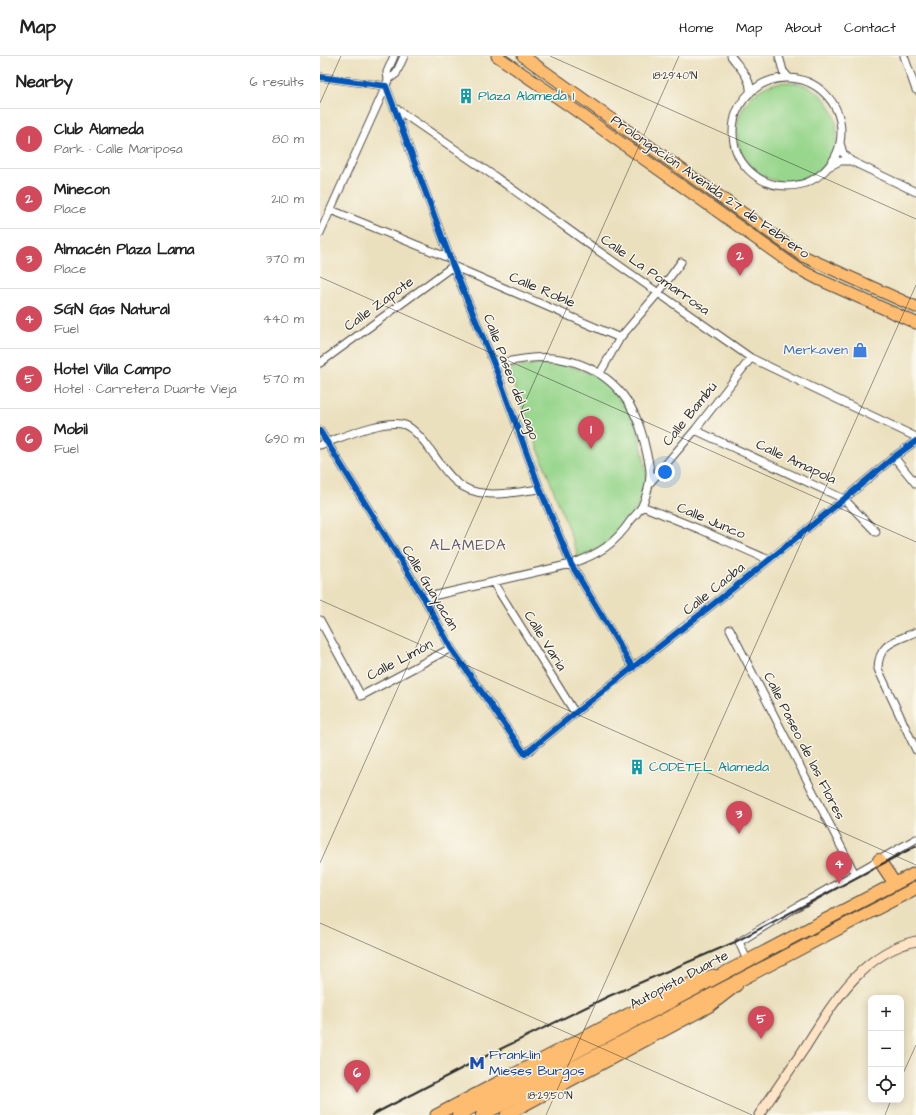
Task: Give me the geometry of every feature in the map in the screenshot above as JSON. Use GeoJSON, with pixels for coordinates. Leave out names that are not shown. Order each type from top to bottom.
{"type":"FeatureCollection","features":[{"type":"Feature","properties":{"kind":"highway"},"geometry":{"type":"LineString","coordinates":[[879,860],[895,884]]}},
{"type":"Feature","properties":{"kind":"highway","name":"Autopista Duarte"},"geometry":{"type":"LineString","coordinates":[[482,1115],[684,1002],[747,960],[916,873]]}},
{"type":"Feature","properties":{"kind":"highway","name":"Autopista Duarte"},"geometry":{"type":"LineString","coordinates":[[458,1115],[684,1002],[749,976],[916,888]]}},
{"type":"Feature","properties":{"kind":"main road","name":"Prolongación Avenida 27 de Febrero"},"geometry":{"type":"LineString","coordinates":[[496,56],[568,105],[798,268],[818,279],[916,323]]}},
{"type":"Feature","properties":{"kind":"main road","name":"Prolongación Avenida 27 de Febrero"},"geometry":{"type":"LineString","coordinates":[[523,56],[804,256],[916,307]]}},
{"type":"Feature","properties":{"kind":"main road"},"geometry":{"type":"LineString","coordinates":[[759,1115],[825,1016],[854,979],[870,964],[886,953],[916,941]]}},
{"type":"Feature","properties":{"kind":"main road"},"geometry":{"type":"LineString","coordinates":[[440,1114],[621,1018],[695,981],[731,970]]}},
{"type":"Feature","properties":{"kind":"main road","name":"Autopista Duarte"},"geometry":{"type":"LineString","coordinates":[[506,1115],[710,1006],[749,976]]}},
{"type":"Feature","properties":{"kind":"street"},"geometry":{"type":"LineString","coordinates":[[387,83],[387,72],[394,56]]}},
{"type":"Feature","properties":{"kind":"street"},"geometry":{"type":"LineString","coordinates":[[320,233],[387,83],[396,74],[404,56]]}},
{"type":"Feature","properties":{"kind":"street"},"geometry":{"type":"LineString","coordinates":[[731,56],[747,79],[750,86],[750,93]]}},
{"type":"Feature","properties":{"kind":"street"},"geometry":{"type":"LineString","coordinates":[[904,56],[916,90]]}},
{"type":"Feature","properties":{"kind":"street"},"geometry":{"type":"LineString","coordinates":[[779,58],[783,71],[789,78]]}},
{"type":"Feature","properties":{"kind":"street"},"geometry":{"type":"LineString","coordinates":[[773,80],[777,71],[779,58]]}},
{"type":"Feature","properties":{"kind":"street"},"geometry":{"type":"LineString","coordinates":[[320,77],[387,83]]}},
{"type":"Feature","properties":{"kind":"street"},"geometry":{"type":"LineString","coordinates":[[789,78],[804,81],[818,88],[830,99],[838,112],[841,128],[840,143],[830,166],[818,177],[804,184],[788,187],[772,184],[757,178],[746,167],[737,153],[734,137],[735,121],[740,106],[750,93],[773,80],[789,78]]}},
{"type":"Feature","properties":{"kind":"street"},"geometry":{"type":"LineString","coordinates":[[747,79],[762,85]]}},
{"type":"Feature","properties":{"kind":"street","name":"Calle Paseo del Lago"},"geometry":{"type":"LineString","coordinates":[[387,83],[452,262],[494,364],[540,489],[571,564],[633,668]]}},
{"type":"Feature","properties":{"kind":"street","name":"Calle La Pomarrosa"},"geometry":{"type":"LineString","coordinates":[[395,108],[498,178],[590,245],[751,358],[916,436]]}},
{"type":"Feature","properties":{"kind":"street"},"geometry":{"type":"LineString","coordinates":[[840,143],[843,153],[851,161],[916,192]]}},
{"type":"Feature","properties":{"kind":"street"},"geometry":{"type":"LineString","coordinates":[[830,166],[840,162],[851,161]]}},
{"type":"Feature","properties":{"kind":"street","name":"Calle Roble"},"geometry":{"type":"LineString","coordinates":[[331,210],[452,262],[620,338]]}},
{"type":"Feature","properties":{"kind":"street","name":"Calle Zapote"},"geometry":{"type":"LineString","coordinates":[[320,363],[452,262]]}},
{"type":"Feature","properties":{"kind":"street"},"geometry":{"type":"LineString","coordinates":[[600,373],[620,338],[659,292],[681,262]]}},
{"type":"Feature","properties":{"kind":"street"},"geometry":{"type":"LineString","coordinates":[[424,598],[571,564],[591,557],[608,547],[626,528],[642,506],[650,473],[642,431],[635,414],[625,397],[614,384],[600,373],[566,360],[530,358],[494,364]]}},
{"type":"Feature","properties":{"kind":"street","name":"Calle Bambú"},"geometry":{"type":"LineString","coordinates":[[648,485],[695,430],[751,358]]}},
{"type":"Feature","properties":{"kind":"street"},"geometry":{"type":"LineString","coordinates":[[323,444],[389,423],[406,425],[422,438],[447,472],[464,488],[479,493],[493,494],[540,489]]}},
{"type":"Feature","properties":{"kind":"street","name":"Calle Amapola"},"geometry":{"type":"LineString","coordinates":[[695,430],[844,499],[876,532]]}},
{"type":"Feature","properties":{"kind":"street","name":"Calle Guayacán"},"geometry":{"type":"LineString","coordinates":[[320,431],[323,444],[424,598],[451,648],[525,754]]}},
{"type":"Feature","properties":{"kind":"street","name":"Calle Caoba"},"geometry":{"type":"LineString","coordinates":[[525,754],[769,560],[894,457],[916,441]]}},
{"type":"Feature","properties":{"kind":"street"},"geometry":{"type":"LineString","coordinates":[[894,457],[916,484]]}},
{"type":"Feature","properties":{"kind":"street","name":"Calle Junco"},"geometry":{"type":"LineString","coordinates":[[642,506],[769,560]]}},
{"type":"Feature","properties":{"kind":"street","name":"Calle Varia"},"geometry":{"type":"LineString","coordinates":[[493,582],[575,713]]}},
{"type":"Feature","properties":{"kind":"street","name":"Calle Limón"},"geometry":{"type":"LineString","coordinates":[[320,620],[361,696],[451,648]]}},
{"type":"Feature","properties":{"kind":"street","name":"Calle Paseo de las Flores"},"geometry":{"type":"LineString","coordinates":[[730,629],[854,874]]}},
{"type":"Feature","properties":{"kind":"street"},"geometry":{"type":"LineString","coordinates":[[916,632],[893,641],[885,647],[879,657],[878,669],[916,750]]}},
{"type":"Feature","properties":{"kind":"street"},"geometry":{"type":"LineString","coordinates":[[747,960],[739,942],[798,906],[916,839]]}},
{"type":"Feature","properties":{"kind":"green space"},"geometry":{"type":"Polygon","coordinates":[[[787,82],[806,86],[822,97],[833,113],[837,132],[833,151],[822,167],[806,178],[787,182],[768,178],[752,167],[741,151],[737,132],[741,113],[752,97],[768,86],[787,82]]]}},
{"type":"Feature","properties":{"kind":"green space"},"geometry":{"type":"Polygon","coordinates":[[[537,364],[567,365],[596,376],[618,394],[637,425],[647,474],[639,505],[619,531],[601,547],[579,558],[508,369],[537,364]]]}},
{"type":"Feature","properties":{"kind":"railway"},"geometry":{"type":"LineString","coordinates":[[372,1115],[476,1061],[609,996],[735,942],[916,846]]}},
{"type":"Feature","properties":{"kind":"cycle path"},"geometry":{"type":"LineString","coordinates":[[320,77],[386,86],[453,266],[494,364],[540,489],[571,564],[633,668]]}},
{"type":"Feature","properties":{"kind":"cycle path"},"geometry":{"type":"LineString","coordinates":[[320,431],[424,598],[451,648],[525,754],[769,560],[894,457],[916,441]]}},
{"type":"Feature","properties":{"kind":"place","name":"Plaza Alameda 1"},"geometry":{"type":"Point","coordinates":[466,96]}},
{"type":"Feature","properties":{"kind":"place","name":"Minecon"},"geometry":{"type":"Point","coordinates":[740,276]}},
{"type":"Feature","properties":{"kind":"place","name":"Merkaven"},"geometry":{"type":"Point","coordinates":[860,350]}},
{"type":"Feature","properties":{"kind":"place","name":"Club Alameda"},"geometry":{"type":"Point","coordinates":[591,449]}},
{"type":"Feature","properties":{"kind":"place","name":"CODETEL Alameda"},"geometry":{"type":"Point","coordinates":[637,767]}},
{"type":"Feature","properties":{"kind":"place","name":"Almacén Plaza Lama"},"geometry":{"type":"Point","coordinates":[739,834]}},
{"type":"Feature","properties":{"kind":"place","name":"SGN Gas Natural"},"geometry":{"type":"Point","coordinates":[839,884]}},
{"type":"Feature","properties":{"kind":"place","name":"Hotel Villa Campo"},"geometry":{"type":"Point","coordinates":[761,1039]}},
{"type":"Feature","properties":{"kind":"place","name":"Franklin Mieses Burgos"},"geometry":{"type":"Point","coordinates":[477,1063]}},
{"type":"Feature","properties":{"kind":"place","name":"Mobil"},"geometry":{"type":"Point","coordinates":[357,1093]}},
{"type":"Feature","properties":{"kind":"district","name":"ALAMEDA"},"geometry":{"type":"Point","coordinates":[468,545]}}]}
